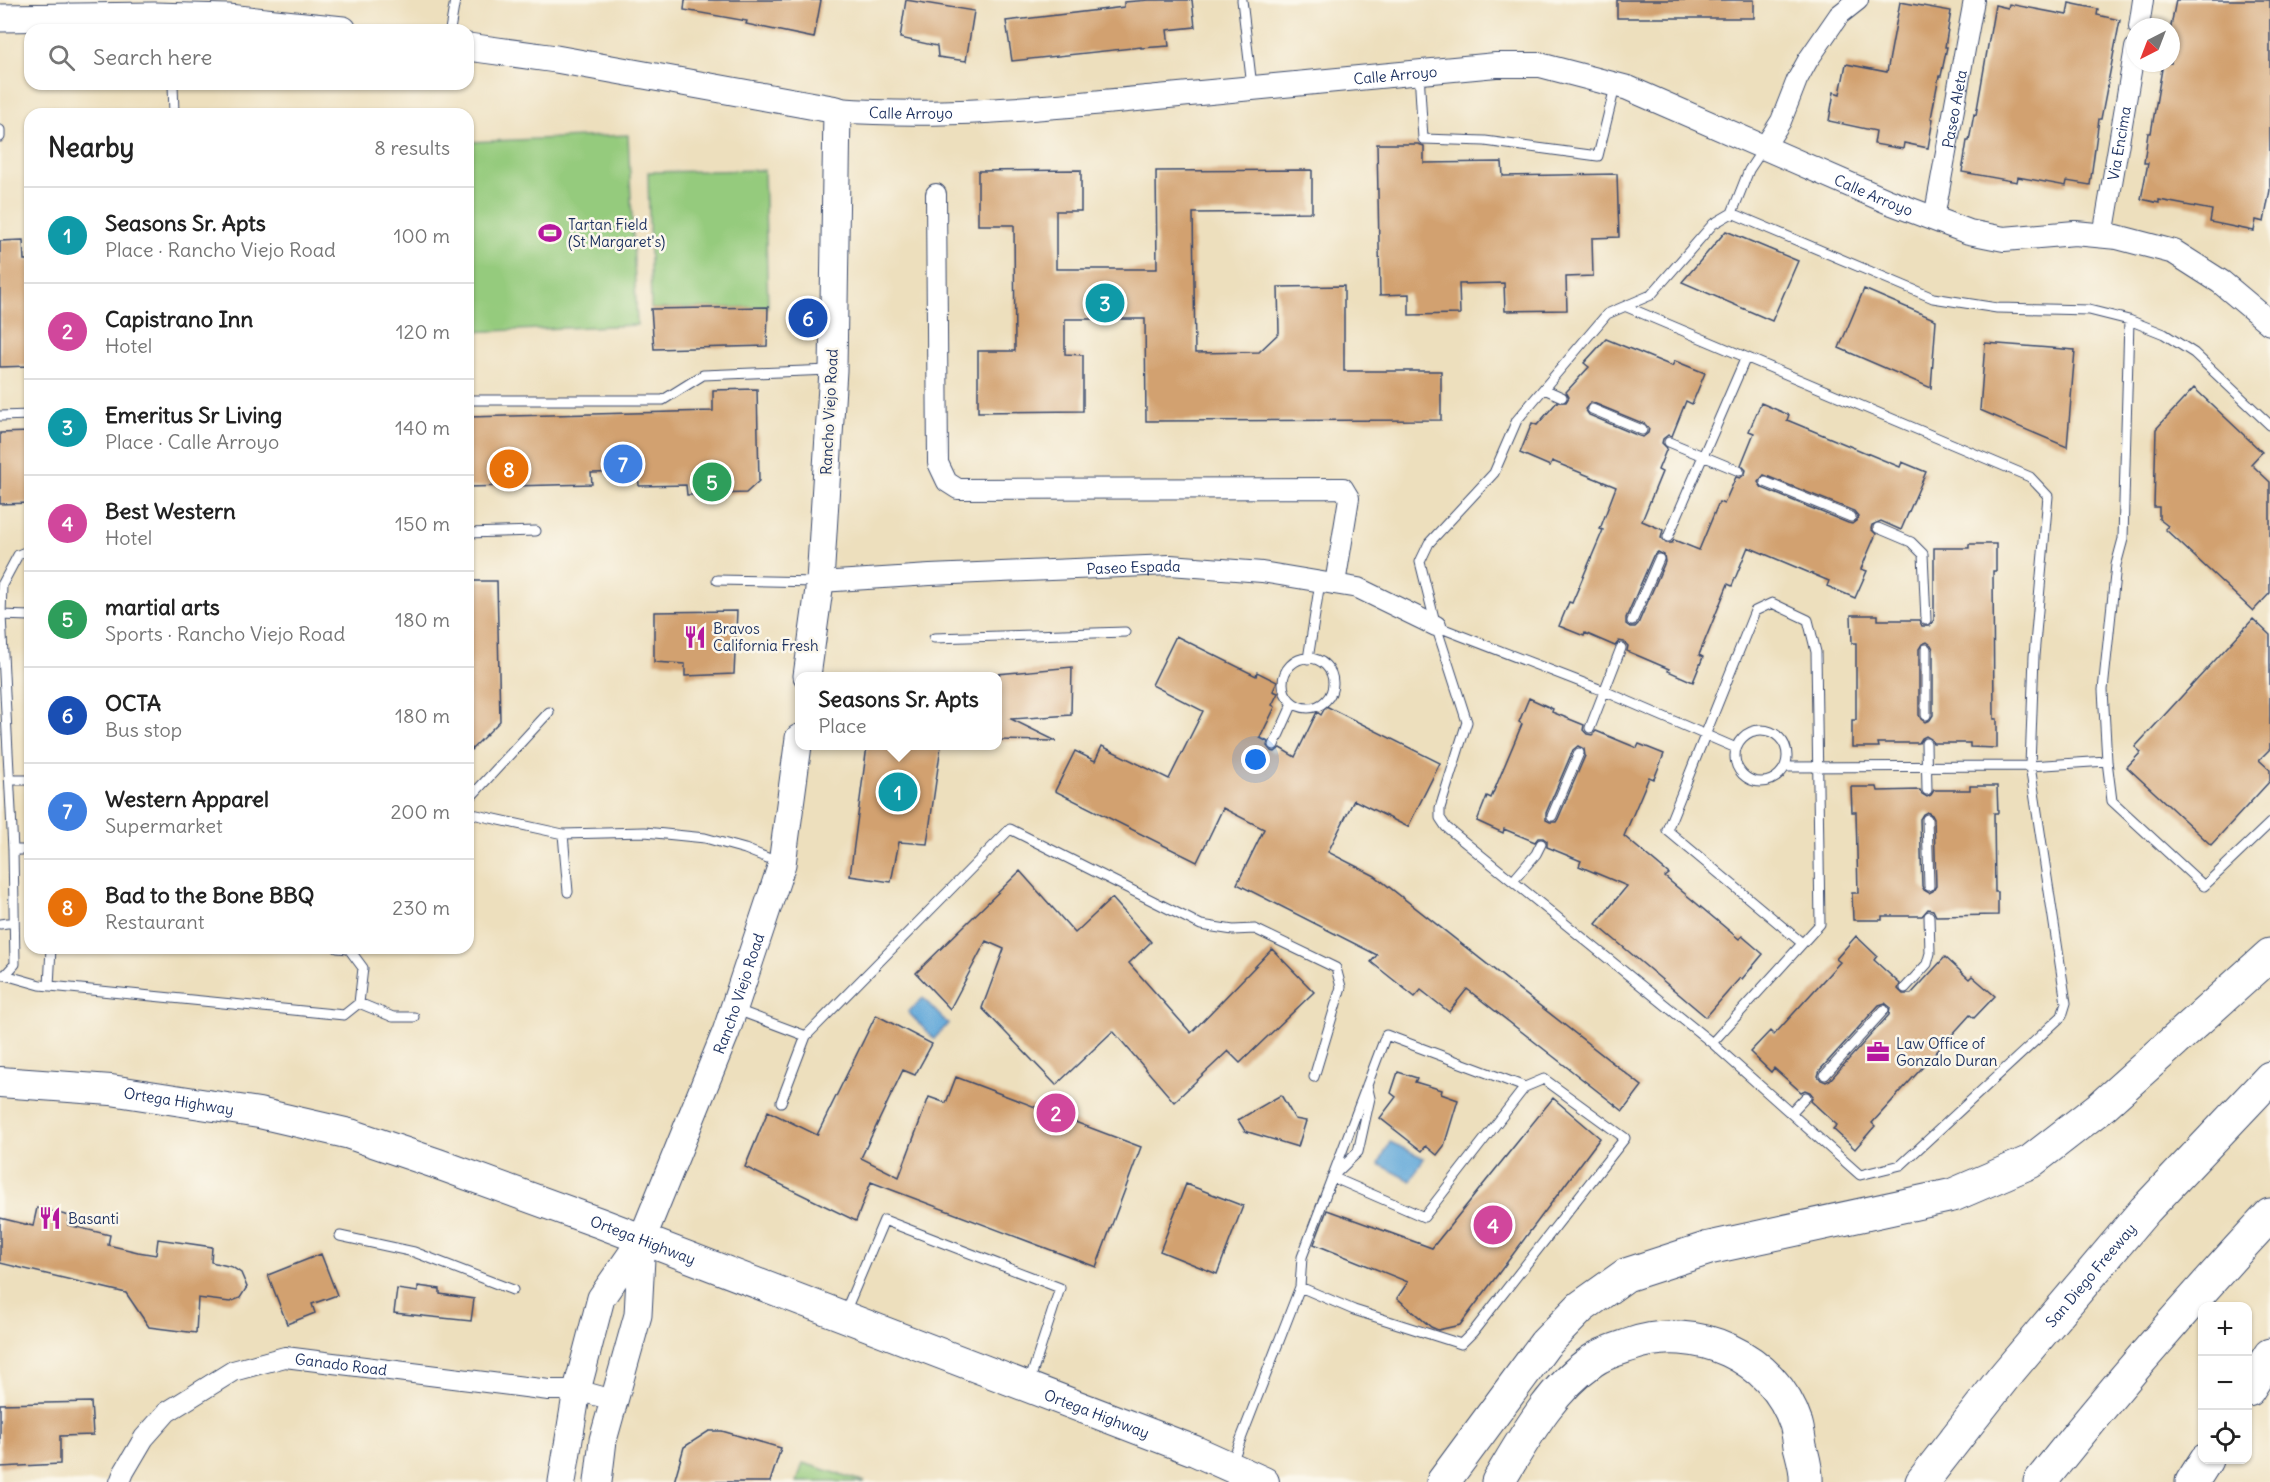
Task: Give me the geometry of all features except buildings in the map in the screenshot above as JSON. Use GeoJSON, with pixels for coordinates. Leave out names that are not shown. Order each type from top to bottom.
{"type":"FeatureCollection","features":[{"type":"Feature","properties":{"kind":"highway"},"geometry":{"type":"LineString","coordinates":[[1443,1482],[1545,1344],[1581,1307],[1626,1275],[1709,1248],[1953,1195],[2030,1162],[2102,1106],[2270,955]]}},
{"type":"Feature","properties":{"kind":"highway","name":"San Diego Freeway"},"geometry":{"type":"LineString","coordinates":[[1922,1482],[2004,1377],[2138,1219],[2270,1078]]}},
{"type":"Feature","properties":{"kind":"highway"},"geometry":{"type":"LineString","coordinates":[[2040,1482],[2108,1397],[2205,1285],[2270,1215]]}},
{"type":"Feature","properties":{"kind":"highway"},"geometry":{"type":"LineString","coordinates":[[1498,1482],[1534,1422],[1564,1386],[1593,1360],[1646,1339],[1675,1336],[1705,1340],[1737,1353],[1764,1374],[1781,1394],[1795,1423],[1807,1476],[1806,1482]]}},
{"type":"Feature","properties":{"kind":"highway"},"geometry":{"type":"LineString","coordinates":[[2252,1382],[2270,1355]]}},
{"type":"Feature","properties":{"kind":"highway"},"geometry":{"type":"LineString","coordinates":[[2192,1482],[2203,1464]]}},
{"type":"Feature","properties":{"kind":"main road"},"geometry":{"type":"LineString","coordinates":[[0,18],[174,23],[228,18],[286,24]]}},
{"type":"Feature","properties":{"kind":"main road","name":"Calle Arroyo"},"geometry":{"type":"LineString","coordinates":[[474,48],[556,59],[837,110]]}},
{"type":"Feature","properties":{"kind":"main road","name":"Rancho Viejo Road"},"geometry":{"type":"LineString","coordinates":[[808,672],[820,582],[832,370],[837,110]]}},
{"type":"Feature","properties":{"kind":"main road","name":"Rancho Viejo Road"},"geometry":{"type":"LineString","coordinates":[[562,1482],[577,1390],[601,1298],[642,1239],[726,1032],[732,1008],[782,864],[797,750]]}},
{"type":"Feature","properties":{"kind":"main road","name":"Ortega Highway"},"geometry":{"type":"LineString","coordinates":[[0,1082],[111,1090],[259,1113],[350,1134],[642,1239],[1194,1451],[1264,1482]]}},
{"type":"Feature","properties":{"kind":"main road","name":"Rancho Viejo Road"},"geometry":{"type":"LineString","coordinates":[[598,1482],[603,1440],[638,1316],[642,1239]]}},
{"type":"Feature","properties":{"kind":"street"},"geometry":{"type":"LineString","coordinates":[[1765,146],[1784,115],[1797,80],[1808,60],[1839,15],[1858,0]]}},
{"type":"Feature","properties":{"kind":"street","name":"Paseo Aleta"},"geometry":{"type":"LineString","coordinates":[[1934,218],[1974,0]]}},
{"type":"Feature","properties":{"kind":"street"},"geometry":{"type":"LineString","coordinates":[[2140,18],[2143,0]]}},
{"type":"Feature","properties":{"kind":"street","name":"Calle Arroyo"},"geometry":{"type":"LineString","coordinates":[[837,110],[886,114],[1046,108],[1496,65],[1540,65],[1628,88],[1887,201],[1969,232],[2004,239],[2075,233],[2117,237],[2174,252],[2221,282],[2270,323]]}},
{"type":"Feature","properties":{"kind":"street","name":"Via Encima"},"geometry":{"type":"LineString","coordinates":[[2103,236],[2131,72]]}},
{"type":"Feature","properties":{"kind":"street"},"geometry":{"type":"LineString","coordinates":[[936,195],[938,463],[947,482],[958,489],[1343,488],[1349,498],[1328,583]]}},
{"type":"Feature","properties":{"kind":"street","name":"Paseo Espada"},"geometry":{"type":"LineString","coordinates":[[820,582],[1170,565],[1262,572],[1358,588],[1436,626]]}},
{"type":"Feature","properties":{"kind":"street","name":"Ganado Road"},"geometry":{"type":"LineString","coordinates":[[120,1482],[144,1438],[166,1412],[233,1371],[285,1357],[549,1390],[577,1390],[613,1400]]}},
{"type":"Feature","properties":{"kind":"lane"},"geometry":{"type":"LineString","coordinates":[[451,24],[455,0]]}},
{"type":"Feature","properties":{"kind":"lane"},"geometry":{"type":"LineString","coordinates":[[1242,0],[1252,88]]}},
{"type":"Feature","properties":{"kind":"lane"},"geometry":{"type":"LineString","coordinates":[[1419,72],[1423,139],[1485,141],[1598,156],[1616,85]]}},
{"type":"Feature","properties":{"kind":"lane"},"geometry":{"type":"LineString","coordinates":[[173,90],[174,108]]}},
{"type":"Feature","properties":{"kind":"lane"},"geometry":{"type":"LineString","coordinates":[[0,130],[0,137]]}},
{"type":"Feature","properties":{"kind":"lane"},"geometry":{"type":"LineString","coordinates":[[1627,307],[2030,477],[2048,496],[2034,657],[2030,766],[2066,1003],[2062,1016],[1900,1165],[1860,1175],[1712,1043],[1446,827],[1440,819],[1440,808],[1467,722],[1436,626],[1420,562],[1430,543],[1494,473],[1517,420],[1607,314],[1651,295],[1713,224],[1732,213],[1749,170],[1765,146]]}},
{"type":"Feature","properties":{"kind":"lane"},"geometry":{"type":"LineString","coordinates":[[1732,213],[1934,298],[1997,309],[2089,310],[2130,320],[2164,334],[2194,353],[2270,425]]}},
{"type":"Feature","properties":{"kind":"lane"},"geometry":{"type":"LineString","coordinates":[[2130,320],[2123,539],[2116,565],[2103,690],[2112,801],[2204,886],[2270,823]]}},
{"type":"Feature","properties":{"kind":"lane"},"geometry":{"type":"LineString","coordinates":[[1668,537],[1746,357]]}},
{"type":"Feature","properties":{"kind":"lane"},"geometry":{"type":"LineString","coordinates":[[474,400],[663,400],[703,375],[832,370]]}},
{"type":"Feature","properties":{"kind":"lane"},"geometry":{"type":"LineString","coordinates":[[1544,389],[1562,397]]}},
{"type":"Feature","properties":{"kind":"lane"},"geometry":{"type":"LineString","coordinates":[[1592,409],[1642,430]]}},
{"type":"Feature","properties":{"kind":"lane"},"geometry":{"type":"LineString","coordinates":[[0,417],[24,415]]}},
{"type":"Feature","properties":{"kind":"lane"},"geometry":{"type":"LineString","coordinates":[[1669,442],[1739,471]]}},
{"type":"Feature","properties":{"kind":"lane"},"geometry":{"type":"LineString","coordinates":[[1765,482],[1851,517]]}},
{"type":"Feature","properties":{"kind":"lane"},"geometry":{"type":"LineString","coordinates":[[1878,528],[1911,542],[1923,554],[1926,620]]}},
{"type":"Feature","properties":{"kind":"lane"},"geometry":{"type":"LineString","coordinates":[[474,534],[536,531]]}},
{"type":"Feature","properties":{"kind":"lane"},"geometry":{"type":"LineString","coordinates":[[3,975],[15,964],[10,780],[0,615],[2,585],[18,555],[24,552]]}},
{"type":"Feature","properties":{"kind":"lane"},"geometry":{"type":"LineString","coordinates":[[1632,621],[1659,559]]}},
{"type":"Feature","properties":{"kind":"lane"},"geometry":{"type":"LineString","coordinates":[[717,580],[820,582]]}},
{"type":"Feature","properties":{"kind":"lane"},"geometry":{"type":"LineString","coordinates":[[1308,659],[1328,583]]}},
{"type":"Feature","properties":{"kind":"lane"},"geometry":{"type":"LineString","coordinates":[[1712,1043],[1820,924],[1816,652],[1808,620],[1772,603],[1755,611],[1667,830],[1802,943]]}},
{"type":"Feature","properties":{"kind":"lane"},"geometry":{"type":"LineString","coordinates":[[0,615],[24,616]]}},
{"type":"Feature","properties":{"kind":"lane"},"geometry":{"type":"LineString","coordinates":[[1436,626],[1604,691],[1736,748]]}},
{"type":"Feature","properties":{"kind":"lane"},"geometry":{"type":"LineString","coordinates":[[934,638],[1125,632]]}},
{"type":"Feature","properties":{"kind":"lane"},"geometry":{"type":"LineString","coordinates":[[1590,728],[1621,648]]}},
{"type":"Feature","properties":{"kind":"lane"},"geometry":{"type":"LineString","coordinates":[[1926,649],[1926,715]]}},
{"type":"Feature","properties":{"kind":"lane"},"geometry":{"type":"LineString","coordinates":[[1308,659],[1323,664],[1329,671],[1332,687],[1329,695],[1316,706],[1308,708],[1293,703],[1284,691],[1284,675],[1293,663],[1308,659]]}},
{"type":"Feature","properties":{"kind":"lane"},"geometry":{"type":"LineString","coordinates":[[1274,745],[1293,703]]}},
{"type":"Feature","properties":{"kind":"lane"},"geometry":{"type":"LineString","coordinates":[[474,793],[549,712]]}},
{"type":"Feature","properties":{"kind":"lane"},"geometry":{"type":"LineString","coordinates":[[1754,732],[1770,732],[1783,743],[1787,758],[1785,766],[1773,779],[1765,782],[1748,779],[1737,765],[1736,748],[1746,735],[1754,732]]}},
{"type":"Feature","properties":{"kind":"lane"},"geometry":{"type":"LineString","coordinates":[[1926,743],[1927,790]]}},
{"type":"Feature","properties":{"kind":"lane"},"geometry":{"type":"LineString","coordinates":[[1552,816],[1579,753]]}},
{"type":"Feature","properties":{"kind":"lane"},"geometry":{"type":"LineString","coordinates":[[1785,766],[2030,766],[2107,761]]}},
{"type":"Feature","properties":{"kind":"lane"},"geometry":{"type":"LineString","coordinates":[[10,780],[24,780]]}},
{"type":"Feature","properties":{"kind":"lane"},"geometry":{"type":"LineString","coordinates":[[474,814],[564,834],[645,832],[705,838],[746,849],[782,864]]}},
{"type":"Feature","properties":{"kind":"lane"},"geometry":{"type":"LineString","coordinates":[[1928,819],[1929,886]]}},
{"type":"Feature","properties":{"kind":"lane"},"geometry":{"type":"LineString","coordinates":[[781,1102],[806,1036],[1010,829],[1201,925],[1233,930],[1256,929],[1336,968],[1341,987],[1314,1077]]}},
{"type":"Feature","properties":{"kind":"lane"},"geometry":{"type":"LineString","coordinates":[[564,834],[568,892]]}},
{"type":"Feature","properties":{"kind":"lane"},"geometry":{"type":"LineString","coordinates":[[1513,881],[1536,854],[1541,844]]}},
{"type":"Feature","properties":{"kind":"lane"},"geometry":{"type":"LineString","coordinates":[[13,850],[24,850]]}},
{"type":"Feature","properties":{"kind":"lane"},"geometry":{"type":"LineString","coordinates":[[1905,988],[1927,964],[1930,953],[1929,916]]}},
{"type":"Feature","properties":{"kind":"lane"},"geometry":{"type":"LineString","coordinates":[[0,924],[14,922]]}},
{"type":"Feature","properties":{"kind":"lane"},"geometry":{"type":"LineString","coordinates":[[50,986],[51,954]]}},
{"type":"Feature","properties":{"kind":"lane"},"geometry":{"type":"LineString","coordinates":[[3,975],[50,986],[344,1015],[359,1003],[363,968],[353,954]]}},
{"type":"Feature","properties":{"kind":"lane"},"geometry":{"type":"LineString","coordinates":[[359,1003],[393,1017],[414,1017]]}},
{"type":"Feature","properties":{"kind":"lane"},"geometry":{"type":"LineString","coordinates":[[732,1008],[806,1036]]}},
{"type":"Feature","properties":{"kind":"lane"},"geometry":{"type":"LineString","coordinates":[[1825,1075],[1884,1010]]}},
{"type":"Feature","properties":{"kind":"lane"},"geometry":{"type":"LineString","coordinates":[[1230,1467],[1300,1287],[1302,1257],[1386,1035],[1525,1087]]}},
{"type":"Feature","properties":{"kind":"lane"},"geometry":{"type":"LineString","coordinates":[[1300,1287],[1354,1310],[1461,1344],[1625,1138],[1544,1079],[1525,1087],[1424,1217],[1332,1178]]}},
{"type":"Feature","properties":{"kind":"lane"},"geometry":{"type":"LineString","coordinates":[[1332,1178],[1358,1152],[1370,1098],[1366,1085]]}},
{"type":"Feature","properties":{"kind":"lane"},"geometry":{"type":"LineString","coordinates":[[1791,1113],[1806,1097]]}},
{"type":"Feature","properties":{"kind":"lane"},"geometry":{"type":"LineString","coordinates":[[843,1317],[884,1221],[1060,1288],[1028,1389]]}},
{"type":"Feature","properties":{"kind":"lane"},"geometry":{"type":"LineString","coordinates":[[340,1236],[414,1252],[513,1290]]}},
{"type":"Feature","properties":{"kind":"green space","name":"Tartan Field (St Margaret's)"},"geometry":{"type":"Polygon","coordinates":[[[628,135],[637,325],[474,332],[474,142],[628,135]]]}},
{"type":"Feature","properties":{"kind":"green space"},"geometry":{"type":"Polygon","coordinates":[[[764,170],[768,307],[651,309],[648,172],[764,170]]]}},
{"type":"Feature","properties":{"kind":"green space"},"geometry":{"type":"Polygon","coordinates":[[[803,1463],[865,1482],[797,1482],[803,1463]]]}},
{"type":"Feature","properties":{"kind":"water"},"geometry":{"type":"Polygon","coordinates":[[[923,998],[948,1024],[934,1039],[908,1012],[923,998]]]}},
{"type":"Feature","properties":{"kind":"water"},"geometry":{"type":"Polygon","coordinates":[[[1390,1142],[1424,1158],[1411,1181],[1379,1164],[1390,1142]]]}},
{"type":"Feature","properties":{"kind":"place","name":"Tartan Field (St Margaret's)"},"geometry":{"type":"Point","coordinates":[550,233]}},
{"type":"Feature","properties":{"kind":"place","name":"Emeritus Sr Living"},"geometry":{"type":"Point","coordinates":[1105,303]}},
{"type":"Feature","properties":{"kind":"place","name":"OCTA"},"geometry":{"type":"Point","coordinates":[808,318]}},
{"type":"Feature","properties":{"kind":"place","name":"Western Apparel"},"geometry":{"type":"Point","coordinates":[623,464]}},
{"type":"Feature","properties":{"kind":"place","name":"Bad to the Bone BBQ"},"geometry":{"type":"Point","coordinates":[509,469]}},
{"type":"Feature","properties":{"kind":"place","name":"martial arts"},"geometry":{"type":"Point","coordinates":[712,482]}},
{"type":"Feature","properties":{"kind":"place","name":"Bravos California Fresh"},"geometry":{"type":"Point","coordinates":[695,637]}},
{"type":"Feature","properties":{"kind":"place","name":"Seasons Sr. Apts"},"geometry":{"type":"Point","coordinates":[898,792]}},
{"type":"Feature","properties":{"kind":"place","name":"Law Office of Gonzalo Duran"},"geometry":{"type":"Point","coordinates":[1878,1052]}},
{"type":"Feature","properties":{"kind":"place","name":"Capistrano Inn"},"geometry":{"type":"Point","coordinates":[1056,1113]}},
{"type":"Feature","properties":{"kind":"place","name":"Basanti"},"geometry":{"type":"Point","coordinates":[50,1218]}},
{"type":"Feature","properties":{"kind":"place","name":"Best Western"},"geometry":{"type":"Point","coordinates":[1493,1225]}}]}
